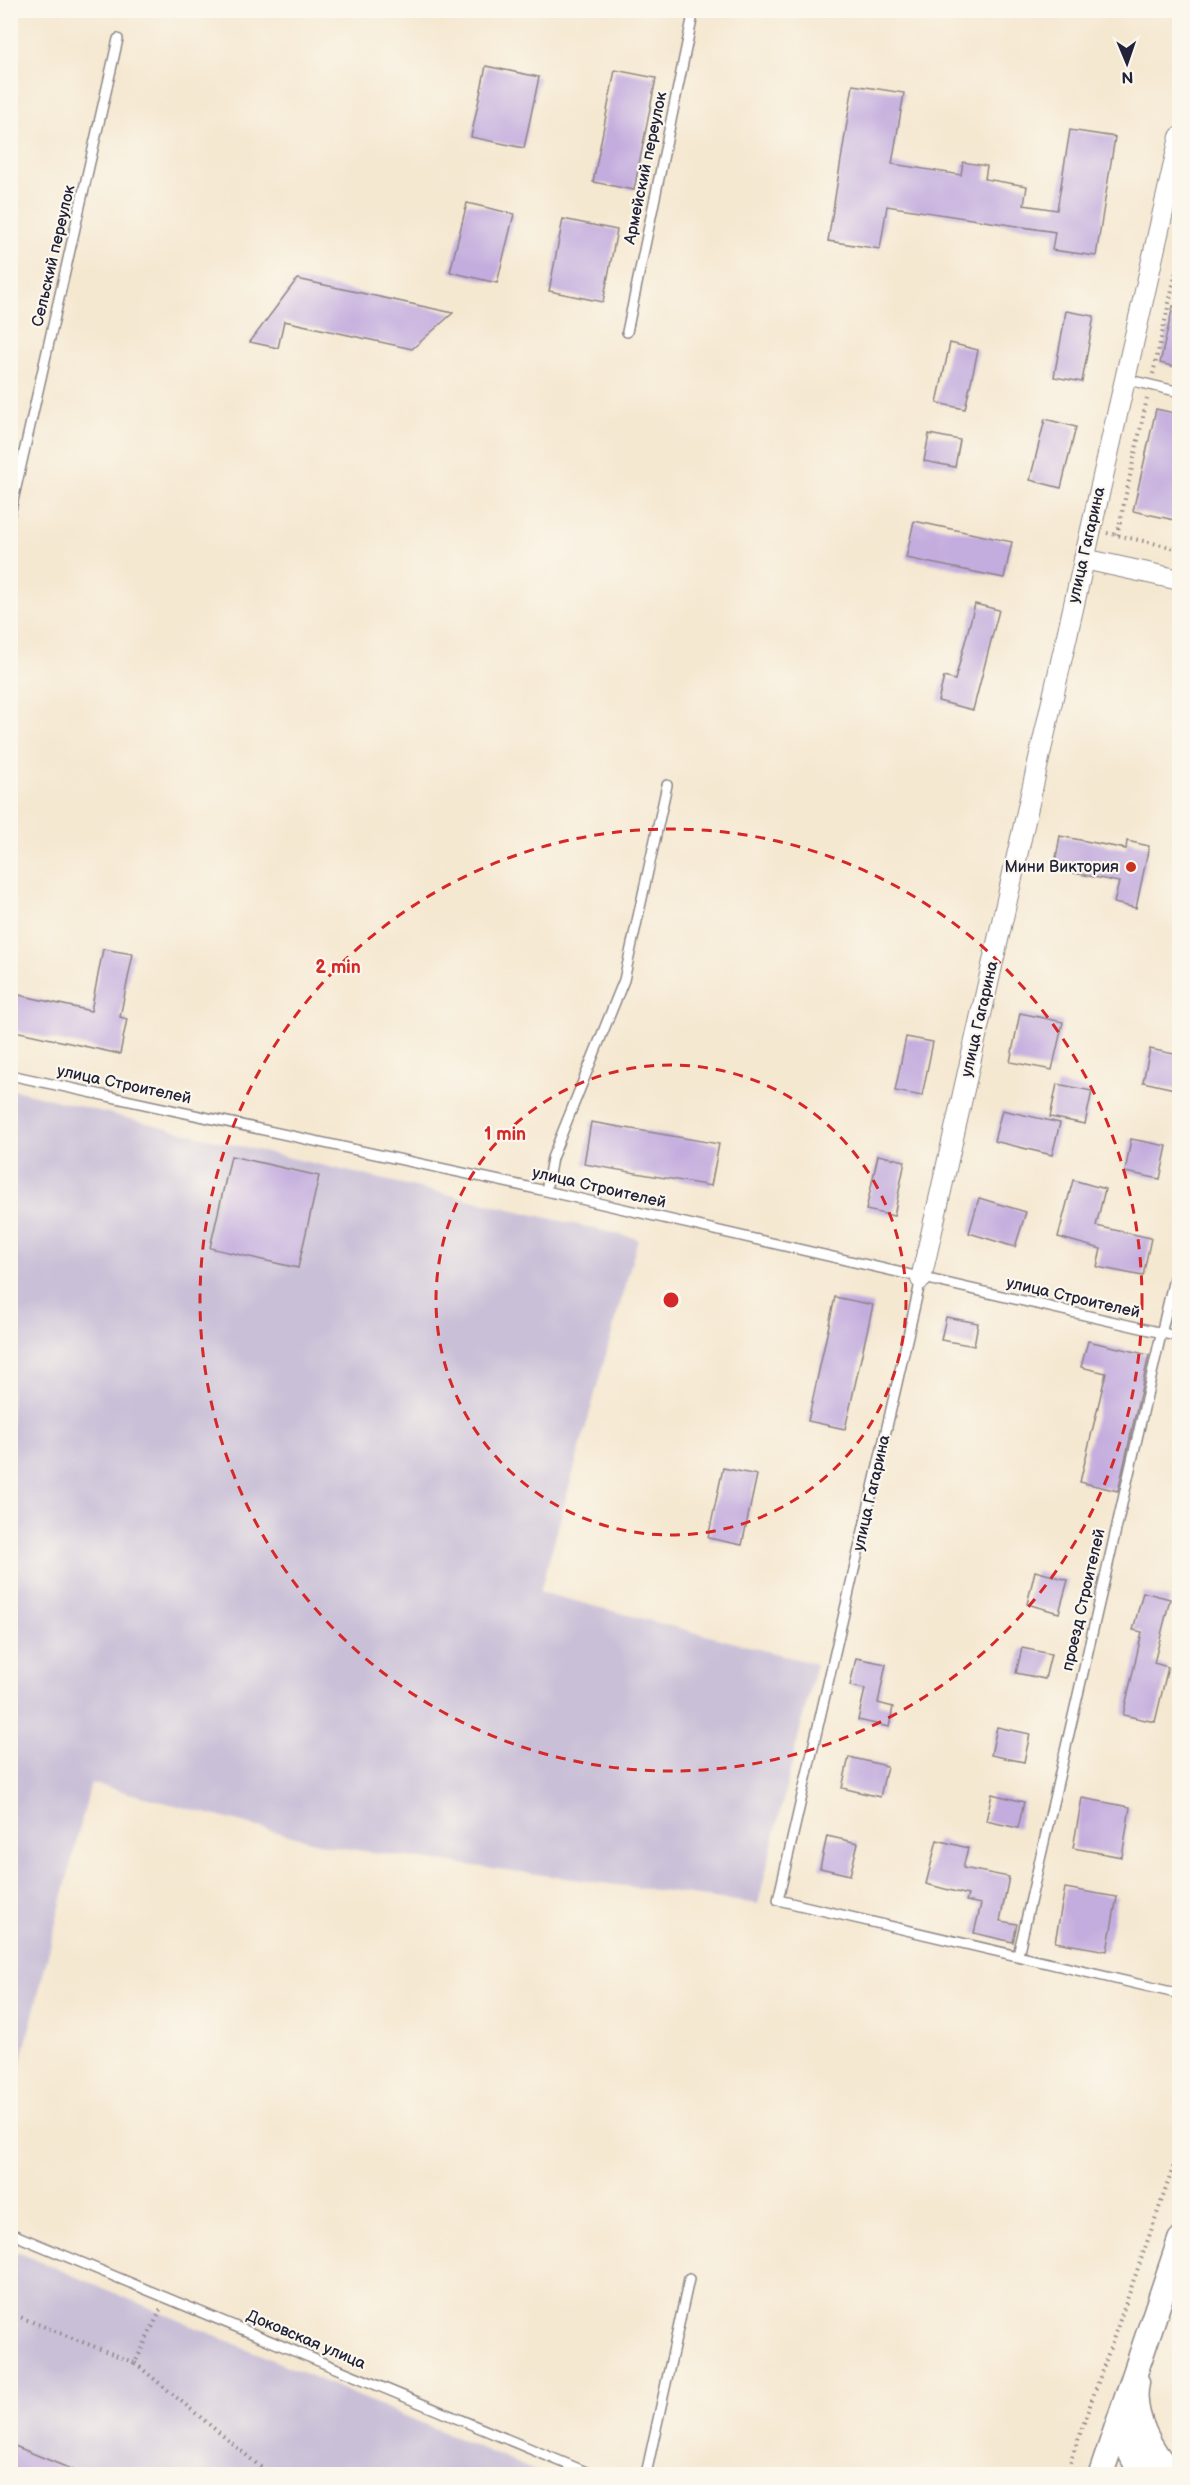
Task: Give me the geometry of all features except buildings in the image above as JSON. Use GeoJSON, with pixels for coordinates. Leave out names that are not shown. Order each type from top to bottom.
{"type":"FeatureCollection","features":[{"type":"Feature","properties":{"kind":"street","name":"улица Гагарина"},"geometry":{"type":"LineString","coordinates":[[921,1279],[1179,137]]}},
{"type":"Feature","properties":{"kind":"street"},"geometry":{"type":"LineString","coordinates":[[1084,559],[1179,580]]}},
{"type":"Feature","properties":{"kind":"street"},"geometry":{"type":"LineString","coordinates":[[1102,2475],[1179,2240]]}},
{"type":"Feature","properties":{"kind":"street"},"geometry":{"type":"LineString","coordinates":[[1152,2319],[1136,2390],[1138,2409],[1153,2453],[1172,2475]]}},
{"type":"Feature","properties":{"kind":"street"},"geometry":{"type":"LineString","coordinates":[[1126,2401],[1125,2438],[1131,2455],[1144,2474]]}},
{"type":"Feature","properties":{"kind":"street"},"geometry":{"type":"LineString","coordinates":[[1102,2475],[1115,2465],[1124,2463],[1136,2466],[1144,2474]]}},
{"type":"Feature","properties":{"kind":"lane","name":"Армейский переулок"},"geometry":{"type":"LineString","coordinates":[[627,332],[694,10]]}},
{"type":"Feature","properties":{"kind":"lane","name":"Сельский переулок"},"geometry":{"type":"LineString","coordinates":[[10,514],[118,39]]}},
{"type":"Feature","properties":{"kind":"lane"},"geometry":{"type":"LineString","coordinates":[[1125,379],[1179,392]]}},
{"type":"Feature","properties":{"kind":"lane"},"geometry":{"type":"LineString","coordinates":[[546,1191],[552,1158],[624,980],[667,785]]}},
{"type":"Feature","properties":{"kind":"lane","name":"улица Строителей"},"geometry":{"type":"LineString","coordinates":[[10,1075],[546,1191],[1179,1337]]}},
{"type":"Feature","properties":{"kind":"lane","name":"проезд Строителей"},"geometry":{"type":"LineString","coordinates":[[1018,1955],[1179,1252]]}},
{"type":"Feature","properties":{"kind":"lane","name":"улица Гагарина"},"geometry":{"type":"LineString","coordinates":[[921,1279],[778,1900],[1018,1955]]}},
{"type":"Feature","properties":{"kind":"lane"},"geometry":{"type":"LineString","coordinates":[[1018,1955],[1179,1994]]}},
{"type":"Feature","properties":{"kind":"lane","name":"Доковская улица"},"geometry":{"type":"LineString","coordinates":[[10,2233],[591,2475]]}},
{"type":"Feature","properties":{"kind":"lane"},"geometry":{"type":"LineString","coordinates":[[646,2475],[689,2279]]}},
{"type":"Feature","properties":{"kind":"path"},"geometry":{"type":"LineString","coordinates":[[1091,529],[1179,549]]}},
{"type":"Feature","properties":{"kind":"path"},"geometry":{"type":"LineString","coordinates":[[1066,2475],[1179,2148]]}},
{"type":"Feature","properties":{"kind":"path"},"geometry":{"type":"LineString","coordinates":[[135,2363],[166,2298]]}},
{"type":"Feature","properties":{"kind":"path"},"geometry":{"type":"LineString","coordinates":[[10,2313],[135,2363],[269,2475]]}},
{"type":"Feature","properties":{"kind":"shaded area"},"geometry":{"type":"Polygon","coordinates":[[[11,1089],[235,1145],[638,1239],[540,1592],[816,1664],[758,1904],[334,1847],[91,1783],[11,2103],[11,1089]]]}},
{"type":"Feature","properties":{"kind":"shaded area"},"geometry":{"type":"Polygon","coordinates":[[[10,2249],[174,2318],[542,2474],[11,2474],[10,2249]]]}},
{"type":"Feature","properties":{"kind":"place","name":"Мини Виктория"},"geometry":{"type":"Point","coordinates":[1131,867]}}]}
